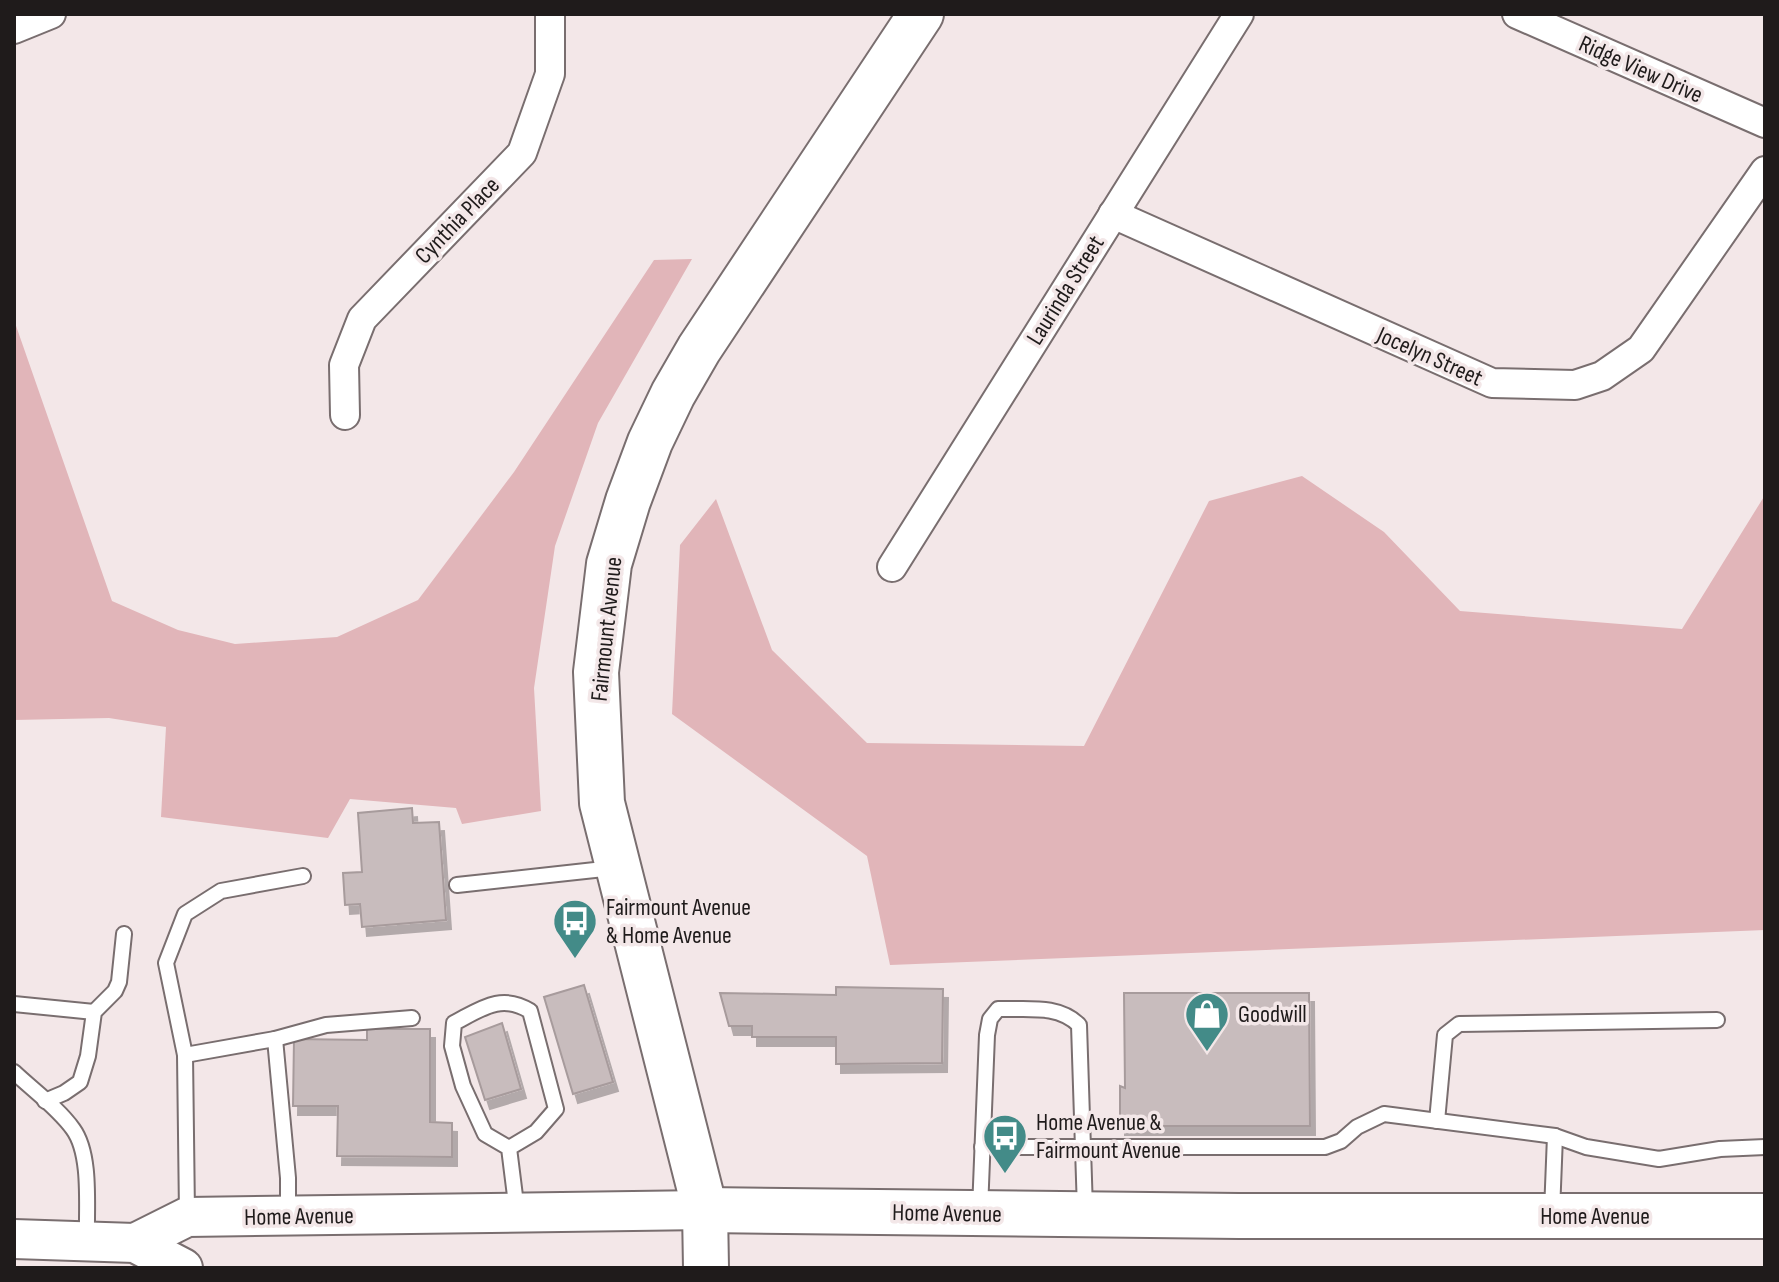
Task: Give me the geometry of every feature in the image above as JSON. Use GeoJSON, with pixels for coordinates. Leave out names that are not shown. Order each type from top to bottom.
{"type":"FeatureCollection","features":[{"type":"Feature","properties":{"kind":"main road","name":"Fairmount Avenue"},"geometry":{"type":"LineString","coordinates":[[706,1268],[705,1210],[602,803],[596,672],[609,564],[650,442],[673,394],[699,349],[921,14]]}},
{"type":"Feature","properties":{"kind":"main road","name":"Home Avenue"},"geometry":{"type":"LineString","coordinates":[[135,1243],[187,1217],[705,1210],[1085,1215],[1765,1216]]}},
{"type":"Feature","properties":{"kind":"main road","name":"Home Avenue"},"geometry":{"type":"LineString","coordinates":[[14,1239],[135,1243],[183,1268]]}},
{"type":"Feature","properties":{"kind":"street"},"geometry":{"type":"LineString","coordinates":[[14,29],[51,14]]}},
{"type":"Feature","properties":{"kind":"street","name":"Cynthia Place"},"geometry":{"type":"LineString","coordinates":[[345,415],[344,365],[362,319],[522,153],[550,74],[550,14]]}},
{"type":"Feature","properties":{"kind":"street","name":"Laurinda Street"},"geometry":{"type":"LineString","coordinates":[[892,567],[1239,14]]}},
{"type":"Feature","properties":{"kind":"street","name":"Ridge View Drive"},"geometry":{"type":"LineString","coordinates":[[1517,14],[1765,123]]}},
{"type":"Feature","properties":{"kind":"street","name":"Jocelyn Street"},"geometry":{"type":"LineString","coordinates":[[1113,214],[1492,383],[1575,385],[1602,376],[1641,349],[1765,171]]}},
{"type":"Feature","properties":{"kind":"lane"},"geometry":{"type":"LineString","coordinates":[[457,885],[618,867]]}},
{"type":"Feature","properties":{"kind":"lane"},"geometry":{"type":"LineString","coordinates":[[187,1217],[185,1055],[166,963],[185,914],[221,891],[303,876]]}},
{"type":"Feature","properties":{"kind":"lane"},"geometry":{"type":"LineString","coordinates":[[45,1101],[80,1082],[88,1056],[94,1012],[115,991],[119,982],[124,934]]}},
{"type":"Feature","properties":{"kind":"lane"},"geometry":{"type":"LineString","coordinates":[[516,1002],[530,1011],[556,1109],[536,1132],[509,1148],[485,1134],[463,1086],[452,1046],[454,1023],[492,1004],[516,1002]]}},
{"type":"Feature","properties":{"kind":"lane"},"geometry":{"type":"LineString","coordinates":[[14,1004],[94,1012]]}},
{"type":"Feature","properties":{"kind":"lane"},"geometry":{"type":"LineString","coordinates":[[980,1213],[987,1035],[990,1019],[998,1009],[1059,1011],[1079,1025],[1085,1215]]}},
{"type":"Feature","properties":{"kind":"lane"},"geometry":{"type":"LineString","coordinates":[[185,1055],[275,1039],[326,1025],[412,1018]]}},
{"type":"Feature","properties":{"kind":"lane"},"geometry":{"type":"LineString","coordinates":[[1437,1121],[1445,1035],[1459,1024],[1717,1020]]}},
{"type":"Feature","properties":{"kind":"lane"},"geometry":{"type":"LineString","coordinates":[[275,1039],[288,1178],[288,1216]]}},
{"type":"Feature","properties":{"kind":"lane"},"geometry":{"type":"LineString","coordinates":[[14,1072],[73,1129],[81,1144],[87,1241]]}},
{"type":"Feature","properties":{"kind":"lane"},"geometry":{"type":"LineString","coordinates":[[982,1147],[1325,1147],[1341,1141],[1357,1127],[1384,1114],[1555,1136],[1598,1149],[1659,1159],[1720,1149],[1765,1147]]}},
{"type":"Feature","properties":{"kind":"lane"},"geometry":{"type":"LineString","coordinates":[[1552,1216],[1555,1136]]}},
{"type":"Feature","properties":{"kind":"lane"},"geometry":{"type":"LineString","coordinates":[[509,1148],[517,1212]]}},
{"type":"Feature","properties":{"kind":"shaded area"},"geometry":{"type":"Polygon","coordinates":[[[692,259],[598,423],[555,546],[534,688],[541,811],[462,824],[456,808],[350,799],[328,838],[161,817],[166,727],[109,718],[14,720],[14,320],[112,601],[178,630],[235,644],[337,637],[418,600],[514,472],[654,260],[692,259]]]}},
{"type":"Feature","properties":{"kind":"shaded area"},"geometry":{"type":"Polygon","coordinates":[[[1302,476],[1384,532],[1460,611],[1682,629],[1765,495],[1765,930],[890,965],[867,856],[672,714],[680,545],[716,499],[772,650],[867,743],[1084,746],[1209,501],[1302,476]]]}},
{"type":"Feature","properties":{"kind":"building"},"geometry":{"type":"Polygon","coordinates":[[[412,808],[413,823],[439,822],[446,920],[362,927],[360,904],[345,905],[343,873],[362,872],[358,813],[412,808]]]}},
{"type":"Feature","properties":{"kind":"building"},"geometry":{"type":"Polygon","coordinates":[[[584,985],[613,1082],[573,1094],[544,997],[584,985]]]}},
{"type":"Feature","properties":{"kind":"building"},"geometry":{"type":"Polygon","coordinates":[[[836,987],[943,989],[942,1063],[836,1064],[836,1037],[752,1037],[752,1026],[729,1026],[720,993],[836,995],[836,987]]]}},
{"type":"Feature","properties":{"kind":"building"},"geometry":{"type":"Polygon","coordinates":[[[1124,993],[1309,993],[1310,1126],[1120,1126],[1120,1086],[1125,1088],[1124,993]]]}},
{"type":"Feature","properties":{"kind":"building"},"geometry":{"type":"Polygon","coordinates":[[[502,1023],[521,1089],[485,1100],[465,1037],[502,1023]]]}},
{"type":"Feature","properties":{"kind":"building"},"geometry":{"type":"Polygon","coordinates":[[[367,1029],[430,1029],[430,1122],[452,1123],[452,1157],[337,1156],[338,1106],[293,1106],[294,1039],[367,1040],[367,1029]]]}},
{"type":"Feature","properties":{"kind":"place","name":"Fairmount Avenue & Home Avenue"},"geometry":{"type":"Point","coordinates":[575,960]}},
{"type":"Feature","properties":{"kind":"place","name":"Goodwill"},"geometry":{"type":"Point","coordinates":[1207,1053]}},
{"type":"Feature","properties":{"kind":"place","name":"Home Avenue & Fairmount Avenue"},"geometry":{"type":"Point","coordinates":[1005,1175]}}]}
